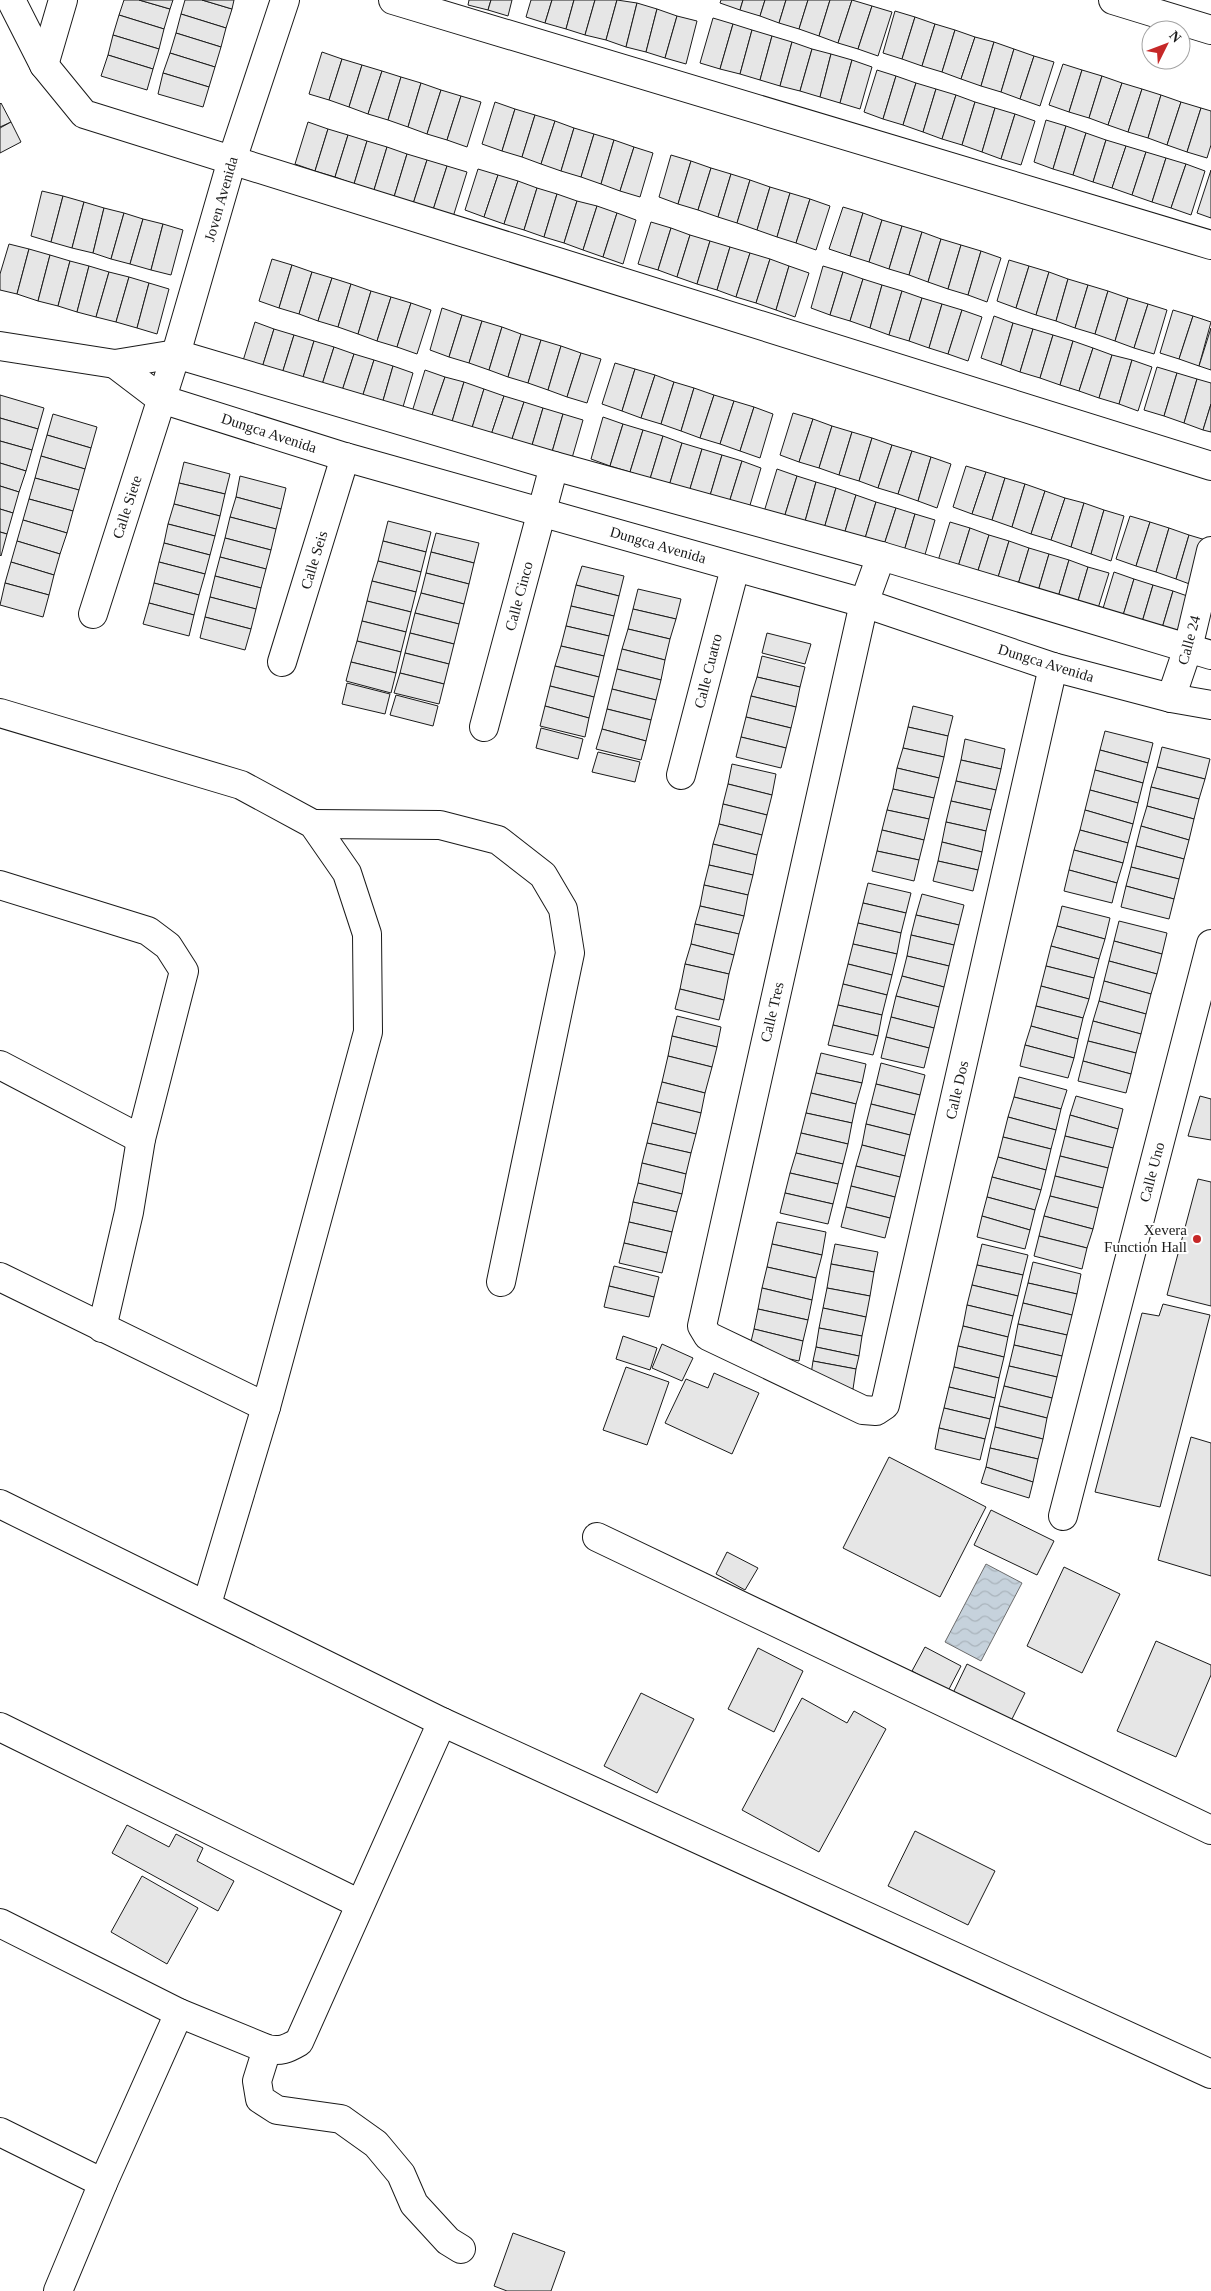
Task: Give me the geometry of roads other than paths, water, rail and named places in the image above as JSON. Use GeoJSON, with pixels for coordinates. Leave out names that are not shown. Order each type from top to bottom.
{"type":"FeatureCollection","features":[{"type":"Feature","properties":{"kind":"street"},"geometry":{"type":"LineString","coordinates":[[11,0],[44,65],[84,114],[1211,466]]}},
{"type":"Feature","properties":{"kind":"street"},"geometry":{"type":"LineString","coordinates":[[44,65],[63,0]]}},
{"type":"Feature","properties":{"kind":"street","name":"Joven Avenida"},"geometry":{"type":"LineString","coordinates":[[161,399],[176,354],[232,160],[285,0]]}},
{"type":"Feature","properties":{"kind":"street"},"geometry":{"type":"LineString","coordinates":[[393,0],[1211,246]]}},
{"type":"Feature","properties":{"kind":"street"},"geometry":{"type":"LineString","coordinates":[[1113,0],[1211,30]]}},
{"type":"Feature","properties":{"kind":"street","name":"Dungca Avenida"},"geometry":{"type":"LineString","coordinates":[[0,346],[115,364],[176,354],[554,466],[881,556],[1200,652]]}},
{"type":"Feature","properties":{"kind":"street","name":"Dungca Avenida"},"geometry":{"type":"LineString","coordinates":[[115,364],[161,399],[345,457],[864,603],[1053,667],[1171,698],[1211,705]]}},
{"type":"Feature","properties":{"kind":"street","name":"Calle Siete"},"geometry":{"type":"LineString","coordinates":[[93,614],[161,399]]}},
{"type":"Feature","properties":{"kind":"street","name":"Calle Seis"},"geometry":{"type":"LineString","coordinates":[[282,662],[345,457]]}},
{"type":"Feature","properties":{"kind":"street","name":"Calle Cinco"},"geometry":{"type":"LineString","coordinates":[[484,727],[554,466]]}},
{"type":"Feature","properties":{"kind":"street","name":"Calle 24"},"geometry":{"type":"LineString","coordinates":[[1171,698],[1200,652],[1211,551]]}},
{"type":"Feature","properties":{"kind":"street","name":"Calle Tres"},"geometry":{"type":"LineString","coordinates":[[786,1373],[708,1336],[702,1326],[864,603],[881,556]]}},
{"type":"Feature","properties":{"kind":"street","name":"Calle Cuatro"},"geometry":{"type":"LineString","coordinates":[[681,775],[735,568]]}},
{"type":"Feature","properties":{"kind":"street","name":"Calle Dos"},"geometry":{"type":"LineString","coordinates":[[786,1373],[863,1410],[876,1411],[885,1405],[1053,667]]}},
{"type":"Feature","properties":{"kind":"street"},"geometry":{"type":"LineString","coordinates":[[0,713],[241,785],[313,824],[347,873],[367,934],[368,1032],[266,1407],[207,1604]]}},
{"type":"Feature","properties":{"kind":"street"},"geometry":{"type":"LineString","coordinates":[[313,824],[440,825],[498,840],[543,874],[563,909],[570,953],[501,1282]]}},
{"type":"Feature","properties":{"kind":"street"},"geometry":{"type":"LineString","coordinates":[[0,885],[148,930],[168,946],[184,971],[141,1139],[129,1212],[102,1328]]}},
{"type":"Feature","properties":{"kind":"street","name":"Calle Uno"},"geometry":{"type":"LineString","coordinates":[[1063,1516],[1211,944]]}},
{"type":"Feature","properties":{"kind":"street"},"geometry":{"type":"LineString","coordinates":[[0,1065],[141,1139]]}},
{"type":"Feature","properties":{"kind":"street"},"geometry":{"type":"LineString","coordinates":[[0,1277],[266,1407]]}},
{"type":"Feature","properties":{"kind":"street"},"geometry":{"type":"LineString","coordinates":[[0,1504],[207,1604],[442,1722],[1211,2074]]}},
{"type":"Feature","properties":{"kind":"street"},"geometry":{"type":"LineString","coordinates":[[597,1537],[1211,1830]]}},
{"type":"Feature","properties":{"kind":"street"},"geometry":{"type":"LineString","coordinates":[[0,1923],[179,2013],[267,2049],[277,2051],[288,2049],[299,2042],[442,1722]]}},
{"type":"Feature","properties":{"kind":"street"},"geometry":{"type":"LineString","coordinates":[[0,1727],[360,1904]]}},
{"type":"Feature","properties":{"kind":"street"},"geometry":{"type":"LineString","coordinates":[[58,2291],[102,2183],[179,2013]]}},
{"type":"Feature","properties":{"kind":"street"},"geometry":{"type":"LineString","coordinates":[[267,2049],[257,2081],[260,2098],[277,2110],[341,2119],[376,2144],[401,2174],[414,2204],[448,2241],[461,2249]]}},
{"type":"Feature","properties":{"kind":"street"},"geometry":{"type":"LineString","coordinates":[[0,2132],[102,2183]]}},
{"type":"Feature","properties":{"kind":"water"},"geometry":{"type":"Polygon","coordinates":[[[986,1564],[1022,1583],[981,1661],[945,1642],[986,1564]]]}},
{"type":"Feature","properties":{"kind":"place","name":"Xevera Function Hall"},"geometry":{"type":"Point","coordinates":[1197,1239]}}]}
